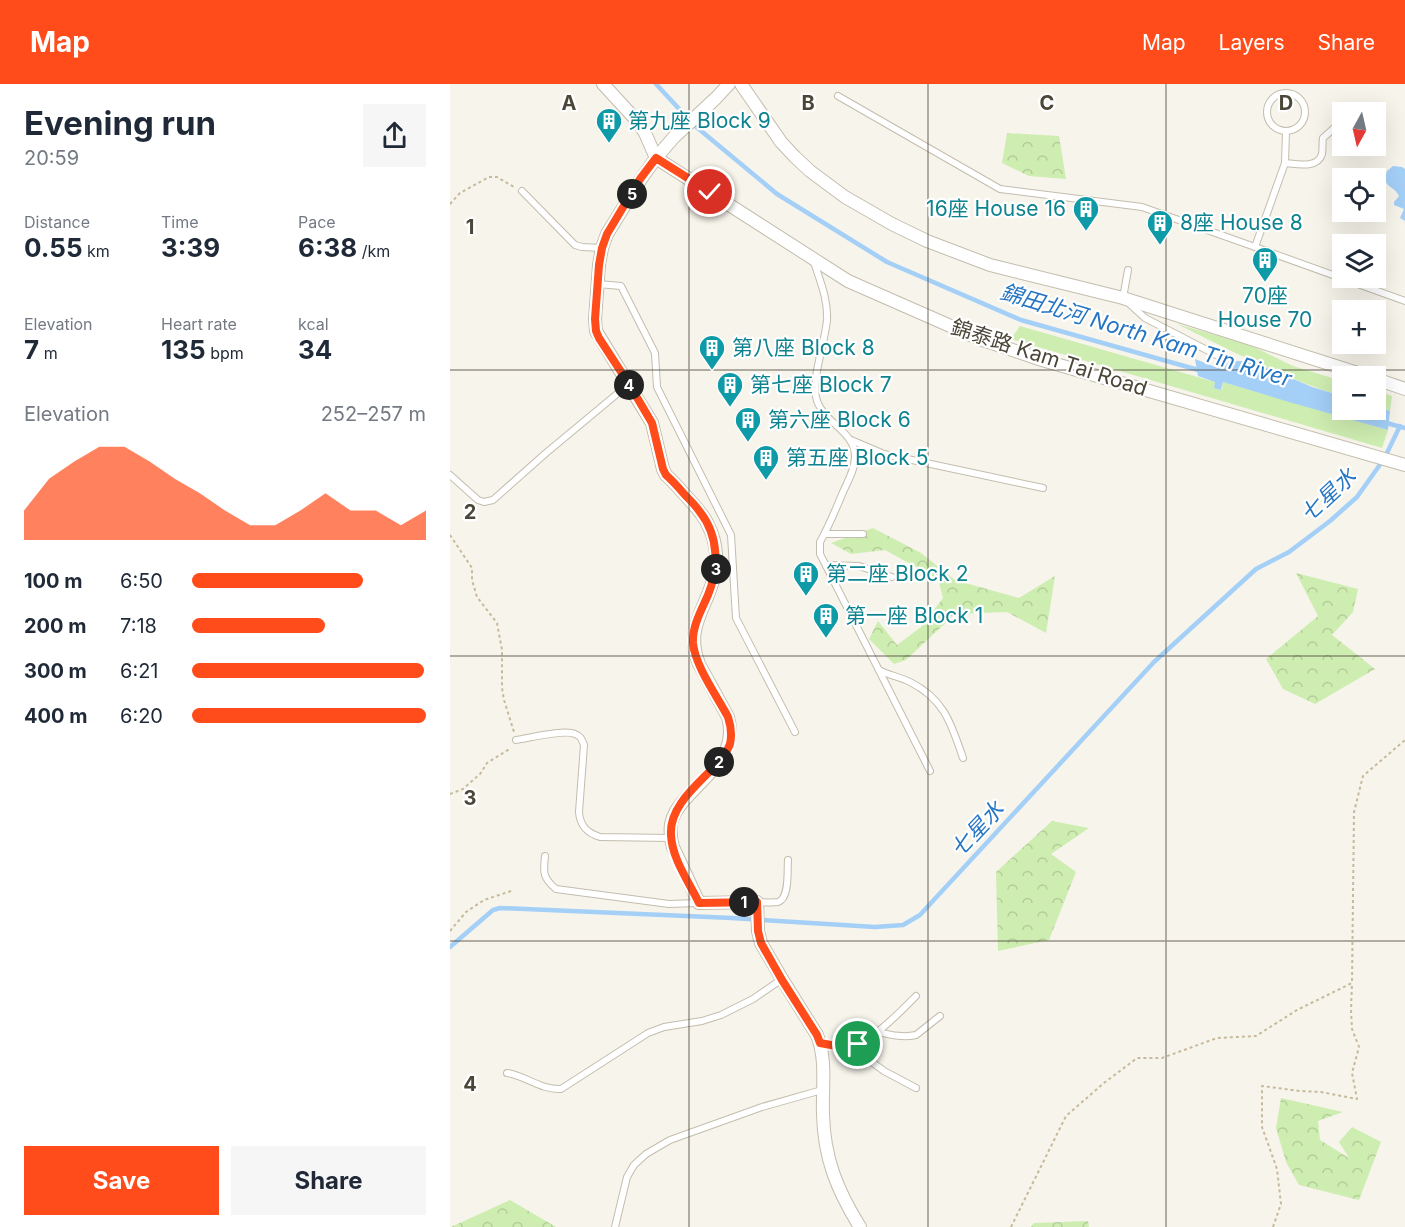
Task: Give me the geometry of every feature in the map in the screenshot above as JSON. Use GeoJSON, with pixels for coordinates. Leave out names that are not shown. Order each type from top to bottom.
{"type":"FeatureCollection","features":[{"type":"Feature","properties":{"kind":"street"},"geometry":{"type":"LineString","coordinates":[[603,84],[638,122],[656,158]]}},
{"type":"Feature","properties":{"kind":"street"},"geometry":{"type":"LineString","coordinates":[[729,84],[674,137],[656,158],[640,179],[607,234],[602,248],[597,284],[596,331],[652,423],[666,475],[708,524],[716,555],[713,583],[693,634],[693,643],[699,664],[728,717],[730,744],[723,757],[680,804],[671,822],[671,838],[676,857],[699,903],[757,902],[758,931],[761,943],[820,1043],[823,1059],[824,1124],[830,1167],[860,1227]]}},
{"type":"Feature","properties":{"kind":"street"},"geometry":{"type":"LineString","coordinates":[[741,84],[775,134],[795,157],[845,197],[927,241],[990,265],[1123,298],[1336,366]]}},
{"type":"Feature","properties":{"kind":"street","name":"錦泰路 Kam Tai Road"},"geometry":{"type":"LineString","coordinates":[[656,158],[848,281],[980,339],[1053,363],[1405,465]]}},
{"type":"Feature","properties":{"kind":"street"},"geometry":{"type":"LineString","coordinates":[[1386,382],[1405,389]]}},
{"type":"Feature","properties":{"kind":"lane"},"geometry":{"type":"LineString","coordinates":[[1288,93],[1289,84]]}},
{"type":"Feature","properties":{"kind":"lane"},"geometry":{"type":"LineString","coordinates":[[1288,93],[1294,94],[1303,103],[1305,116],[1298,127],[1286,131],[1280,130],[1271,123],[1267,111],[1276,96],[1288,93]]}},
{"type":"Feature","properties":{"kind":"lane"},"geometry":{"type":"LineString","coordinates":[[838,96],[1000,189],[1142,207],[1405,301]]}},
{"type":"Feature","properties":{"kind":"lane"},"geometry":{"type":"LineString","coordinates":[[1285,163],[1313,164],[1322,153],[1323,138],[1332,130]]}},
{"type":"Feature","properties":{"kind":"lane"},"geometry":{"type":"LineString","coordinates":[[1255,246],[1285,163],[1286,131]]}},
{"type":"Feature","properties":{"kind":"lane"},"geometry":{"type":"LineString","coordinates":[[522,191],[575,245],[602,248]]}},
{"type":"Feature","properties":{"kind":"lane"},"geometry":{"type":"LineString","coordinates":[[813,258],[825,294],[827,309],[816,384],[816,399],[822,412],[850,440],[884,454],[1043,488]]}},
{"type":"Feature","properties":{"kind":"lane"},"geometry":{"type":"LineString","coordinates":[[1128,270],[1123,298],[1145,318],[1226,360]]}},
{"type":"Feature","properties":{"kind":"lane"},"geometry":{"type":"LineString","coordinates":[[597,284],[621,286],[655,353],[657,387],[731,535],[736,618],[795,732]]}},
{"type":"Feature","properties":{"kind":"lane"},"geometry":{"type":"LineString","coordinates":[[450,475],[478,500],[484,502],[493,500],[629,384]]}},
{"type":"Feature","properties":{"kind":"lane"},"geometry":{"type":"LineString","coordinates":[[850,440],[855,453],[854,467],[820,542],[820,554],[930,771]]}},
{"type":"Feature","properties":{"kind":"lane"},"geometry":{"type":"LineString","coordinates":[[825,534],[863,534]]}},
{"type":"Feature","properties":{"kind":"lane"},"geometry":{"type":"LineString","coordinates":[[826,566],[859,566],[892,577]]}},
{"type":"Feature","properties":{"kind":"lane"},"geometry":{"type":"LineString","coordinates":[[878,669],[908,681],[924,690],[936,701],[952,724],[963,758]]}},
{"type":"Feature","properties":{"kind":"lane"},"geometry":{"type":"LineString","coordinates":[[516,740],[566,732],[582,738],[584,745],[579,812],[583,826],[593,835],[671,838]]}},
{"type":"Feature","properties":{"kind":"lane"},"geometry":{"type":"LineString","coordinates":[[545,856],[543,870],[546,880],[556,889],[669,904],[699,903]]}},
{"type":"Feature","properties":{"kind":"lane"},"geometry":{"type":"LineString","coordinates":[[757,902],[777,902],[786,894],[788,860]]}},
{"type":"Feature","properties":{"kind":"lane"},"geometry":{"type":"LineString","coordinates":[[507,1073],[545,1087],[561,1089],[648,1033],[664,1027],[702,1021],[722,1015],[782,980]]}},
{"type":"Feature","properties":{"kind":"lane"},"geometry":{"type":"LineString","coordinates":[[820,1043],[842,1047],[858,1044],[878,1032],[916,996]]}},
{"type":"Feature","properties":{"kind":"lane"},"geometry":{"type":"LineString","coordinates":[[878,1032],[899,1036],[916,1035],[940,1016]]}},
{"type":"Feature","properties":{"kind":"lane"},"geometry":{"type":"LineString","coordinates":[[850,1046],[884,1071],[916,1088]]}},
{"type":"Feature","properties":{"kind":"lane"},"geometry":{"type":"LineString","coordinates":[[615,1227],[627,1178],[631,1170],[646,1154],[670,1140],[700,1129],[762,1107],[823,1090]]}},
{"type":"Feature","properties":{"kind":"path"},"geometry":{"type":"LineString","coordinates":[[450,204],[460,194],[489,177],[497,177],[522,191]]}},
{"type":"Feature","properties":{"kind":"path"},"geometry":{"type":"LineString","coordinates":[[450,535],[472,568],[472,580],[477,597],[497,623],[502,650],[502,688],[516,740],[511,748],[488,763],[480,774],[463,789],[450,794]]}},
{"type":"Feature","properties":{"kind":"path"},"geometry":{"type":"LineString","coordinates":[[1273,1227],[1281,1204],[1277,1170],[1262,1127],[1262,1086],[1321,1092],[1357,1099],[1352,1073],[1359,1047],[1352,1029],[1351,1010],[1354,812],[1364,776],[1405,740]]}},
{"type":"Feature","properties":{"kind":"path"},"geometry":{"type":"LineString","coordinates":[[450,931],[466,912],[484,900],[514,890]]}},
{"type":"Feature","properties":{"kind":"path"},"geometry":{"type":"LineString","coordinates":[[1011,1227],[1066,1116],[1137,1058],[1162,1058],[1217,1038],[1256,1036],[1298,1010],[1352,983]]}},
{"type":"Feature","properties":{"kind":"green space"},"geometry":{"type":"Polygon","coordinates":[[[1007,133],[1059,136],[1066,179],[1029,176],[1002,163],[1007,133]]]}},
{"type":"Feature","properties":{"kind":"green space"},"geometry":{"type":"Polygon","coordinates":[[[1177,324],[1250,345],[1293,366],[1332,378],[1332,393],[1279,373],[1177,324]]]}},
{"type":"Feature","properties":{"kind":"green space"},"geometry":{"type":"Polygon","coordinates":[[[1020,326],[1215,382],[1214,388],[1222,390],[1223,382],[1332,414],[1332,420],[1354,420],[1388,430],[1382,448],[1011,339],[1020,326]]]}},
{"type":"Feature","properties":{"kind":"green space"},"geometry":{"type":"Polygon","coordinates":[[[1386,394],[1392,396],[1390,411],[1386,410],[1386,394]]]}},
{"type":"Feature","properties":{"kind":"green space"},"geometry":{"type":"Polygon","coordinates":[[[873,528],[921,553],[955,580],[1019,598],[1055,576],[1046,633],[1007,612],[955,614],[906,660],[894,664],[869,639],[878,621],[897,645],[921,627],[943,598],[938,579],[885,550],[851,554],[831,543],[873,528]]]}},
{"type":"Feature","properties":{"kind":"green space"},"geometry":{"type":"Polygon","coordinates":[[[1296,573],[1358,589],[1353,612],[1332,635],[1375,669],[1315,704],[1283,689],[1266,659],[1318,616],[1296,573]]]}},
{"type":"Feature","properties":{"kind":"green space"},"geometry":{"type":"Polygon","coordinates":[[[1052,821],[1089,828],[1051,854],[1076,872],[1049,940],[998,951],[996,872],[1052,821]]]}},
{"type":"Feature","properties":{"kind":"green space"},"geometry":{"type":"Polygon","coordinates":[[[1281,1098],[1343,1112],[1318,1121],[1320,1140],[1349,1158],[1339,1142],[1352,1127],[1381,1142],[1359,1200],[1299,1185],[1286,1162],[1276,1128],[1281,1098]]]}},
{"type":"Feature","properties":{"kind":"green space"},"geometry":{"type":"Polygon","coordinates":[[[510,1200],[556,1227],[451,1227],[510,1200]]]}},
{"type":"Feature","properties":{"kind":"green space"},"geometry":{"type":"Polygon","coordinates":[[[1088,1221],[1089,1227],[1031,1227],[1034,1223],[1088,1221]]]}},
{"type":"Feature","properties":{"kind":"water"},"geometry":{"type":"Polygon","coordinates":[[[1393,166],[1405,169],[1405,221],[1400,218],[1404,209],[1394,205],[1399,196],[1386,181],[1387,171],[1393,166]]]}},
{"type":"Feature","properties":{"kind":"water"},"geometry":{"type":"Polygon","coordinates":[[[1195,359],[1218,368],[1237,361],[1251,361],[1332,393],[1332,414],[1223,382],[1221,390],[1214,388],[1215,382],[1198,376],[1195,359]]]}},
{"type":"Feature","properties":{"kind":"water"},"geometry":{"type":"Polygon","coordinates":[[[1386,410],[1390,411],[1388,430],[1353,420],[1386,420],[1386,410]]]}},
{"type":"Feature","properties":{"kind":"waterway","name":"錦田北河 North Kam Tin River"},"geometry":{"type":"LineString","coordinates":[[656,84],[694,125],[777,194],[887,262],[1021,320],[1202,371]]}},
{"type":"Feature","properties":{"kind":"waterway","name":"錦田北河 North Kam Tin River"},"geometry":{"type":"LineString","coordinates":[[1383,422],[1405,428]]}},
{"type":"Feature","properties":{"kind":"waterway","name":"七星水"},"geometry":{"type":"LineString","coordinates":[[450,947],[493,910],[500,908],[875,927],[903,925],[920,915],[1154,662],[1256,569],[1289,552],[1357,497],[1384,459],[1400,426]]}},
{"type":"Feature","properties":{"kind":"place","name":"第九座 Block 9"},"geometry":{"type":"Point","coordinates":[609,144]}},
{"type":"Feature","properties":{"kind":"place","name":"16座 House 16"},"geometry":{"type":"Point","coordinates":[1086,232]}},
{"type":"Feature","properties":{"kind":"place","name":"8座 House 8"},"geometry":{"type":"Point","coordinates":[1160,246]}},
{"type":"Feature","properties":{"kind":"place","name":"70座 House 70"},"geometry":{"type":"Point","coordinates":[1265,283]}},
{"type":"Feature","properties":{"kind":"place","name":"第八座 Block 8"},"geometry":{"type":"Point","coordinates":[712,371]}},
{"type":"Feature","properties":{"kind":"place","name":"第七座 Block 7"},"geometry":{"type":"Point","coordinates":[730,408]}},
{"type":"Feature","properties":{"kind":"place","name":"第六座 Block 6"},"geometry":{"type":"Point","coordinates":[748,443]}},
{"type":"Feature","properties":{"kind":"place","name":"第五座 Block 5"},"geometry":{"type":"Point","coordinates":[766,481]}},
{"type":"Feature","properties":{"kind":"place","name":"第二座 Block 2"},"geometry":{"type":"Point","coordinates":[806,597]}},
{"type":"Feature","properties":{"kind":"place","name":"第一座 Block 1"},"geometry":{"type":"Point","coordinates":[826,639]}},
{"type":"Feature","properties":{"kind":"route"},"geometry":{"type":"LineString","coordinates":[[710,192],[656,158],[640,179],[604,241],[599,265],[595,319],[599,338],[652,423],[666,475],[708,524],[715,549],[713,583],[693,634],[693,643],[699,664],[728,717],[730,744],[723,757],[680,804],[671,822],[671,838],[676,857],[699,903],[757,902],[758,931],[761,943],[820,1043],[842,1047],[858,1044]]}}]}
